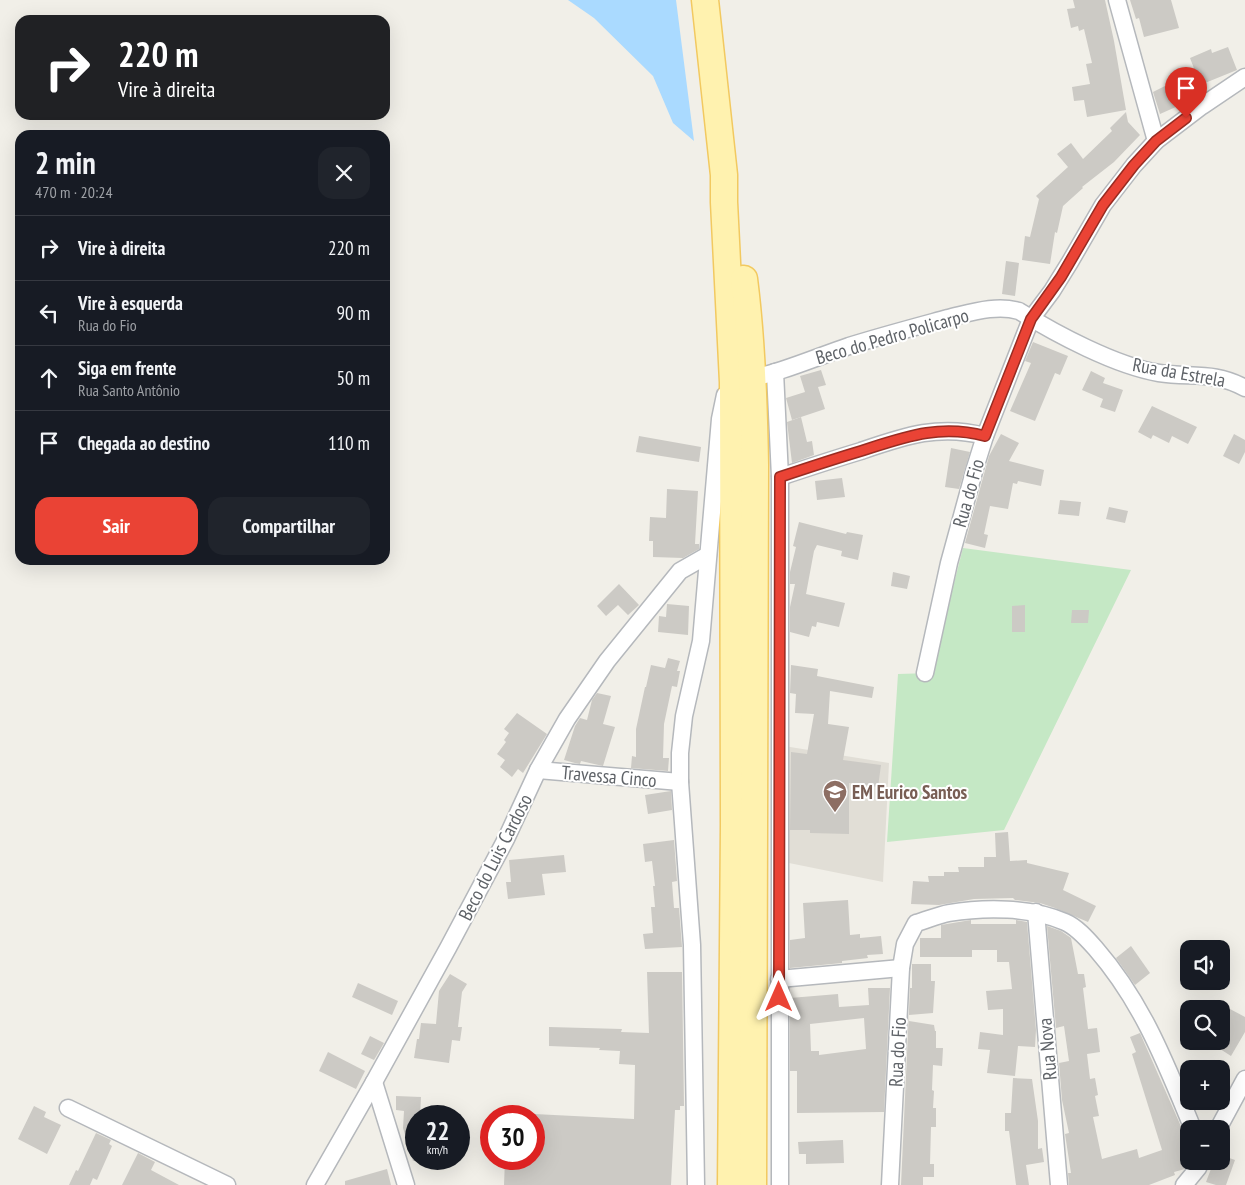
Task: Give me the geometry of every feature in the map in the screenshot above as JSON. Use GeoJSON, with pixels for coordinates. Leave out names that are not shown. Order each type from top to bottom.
{"type":"FeatureCollection","features":[{"type":"Feature","properties":{"kind":"main road"},"geometry":{"type":"LineString","coordinates":[[705,0],[724,175],[724,202],[754,377],[754,1185]]}},
{"type":"Feature","properties":{"kind":"main road"},"geometry":{"type":"LineString","coordinates":[[731,1185],[734,825],[754,377]]}},
{"type":"Feature","properties":{"kind":"street"},"geometry":{"type":"LineString","coordinates":[[1117,0],[1156,141]]}},
{"type":"Feature","properties":{"kind":"street","name":"Rua do Fio"},"geometry":{"type":"LineString","coordinates":[[925,673],[953,545],[985,436],[1031,319],[1061,277],[1103,205],[1134,165],[1156,141],[1202,106],[1245,77]]}},
{"type":"Feature","properties":{"kind":"street","name":"Beco do Pedro Policarpo"},"geometry":{"type":"LineString","coordinates":[[754,377],[851,346],[988,309],[1011,309],[1019,311],[1031,319]]}},
{"type":"Feature","properties":{"kind":"street","name":"Rua da Estrela"},"geometry":{"type":"LineString","coordinates":[[1031,319],[1104,355],[1134,367],[1160,373],[1214,376],[1235,382],[1245,388]]}},
{"type":"Feature","properties":{"kind":"street"},"geometry":{"type":"LineString","coordinates":[[696,1185],[692,945],[680,782],[680,753],[684,716],[702,641],[720,419],[726,392],[754,377],[780,477],[780,1185]]}},
{"type":"Feature","properties":{"kind":"street"},"geometry":{"type":"LineString","coordinates":[[780,477],[909,435],[954,430],[985,436]]}},
{"type":"Feature","properties":{"kind":"street","name":"Beco do Luis Cardoso"},"geometry":{"type":"LineString","coordinates":[[315,1185],[374,1082],[506,839],[538,770],[567,719],[623,640],[680,571],[708,555]]}},
{"type":"Feature","properties":{"kind":"street","name":"Travessa Cinco"},"geometry":{"type":"LineString","coordinates":[[538,770],[680,782]]}},
{"type":"Feature","properties":{"kind":"street","name":"Rua do Fio"},"geometry":{"type":"LineString","coordinates":[[890,1185],[901,968],[906,944],[916,923],[948,913],[1020,910],[1036,912]]}},
{"type":"Feature","properties":{"kind":"street"},"geometry":{"type":"LineString","coordinates":[[1036,912],[1067,923],[1088,940],[1112,967],[1155,1038],[1189,1120]]}},
{"type":"Feature","properties":{"kind":"street","name":"Rua Nova"},"geometry":{"type":"LineString","coordinates":[[1036,912],[1059,1185]]}},
{"type":"Feature","properties":{"kind":"street"},"geometry":{"type":"LineString","coordinates":[[779,978],[901,968]]}},
{"type":"Feature","properties":{"kind":"street"},"geometry":{"type":"LineString","coordinates":[[1223,1120],[1245,1079]]}},
{"type":"Feature","properties":{"kind":"street"},"geometry":{"type":"LineString","coordinates":[[374,1082],[406,1185]]}},
{"type":"Feature","properties":{"kind":"street"},"geometry":{"type":"LineString","coordinates":[[68,1108],[227,1185]]}},
{"type":"Feature","properties":{"kind":"street"},"geometry":{"type":"LineString","coordinates":[[1184,1185],[1196,1170]]}},
{"type":"Feature","properties":{"kind":"shaded area","name":"EM Eurico Santos"},"geometry":{"type":"Polygon","coordinates":[[[784,746],[889,763],[883,882],[784,862],[784,746]]]}},
{"type":"Feature","properties":{"kind":"green space"},"geometry":{"type":"Polygon","coordinates":[[[963,548],[1131,570],[1004,830],[887,842],[898,674],[931,673],[963,548]]]}},
{"type":"Feature","properties":{"kind":"water"},"geometry":{"type":"Polygon","coordinates":[[[568,0],[676,0],[694,141],[673,123],[653,76],[594,18],[568,0]]]}},
{"type":"Feature","properties":{"kind":"building"},"geometry":{"type":"Polygon","coordinates":[[[1073,0],[1105,0],[1126,110],[1087,117],[1084,100],[1074,101],[1072,87],[1090,84],[1086,64],[1092,63],[1084,29],[1079,31],[1078,26],[1071,28],[1067,9],[1075,8],[1073,0]]]}},
{"type":"Feature","properties":{"kind":"building"},"geometry":{"type":"Polygon","coordinates":[[[1130,0],[1171,0],[1179,28],[1144,37],[1139,18],[1136,19],[1130,0]]]}},
{"type":"Feature","properties":{"kind":"building"},"geometry":{"type":"Polygon","coordinates":[[[1228,47],[1237,70],[1200,85],[1203,93],[1160,114],[1153,92],[1195,71],[1190,58],[1211,49],[1212,53],[1228,47]]]}},
{"type":"Feature","properties":{"kind":"building"},"geometry":{"type":"Polygon","coordinates":[[[1126,112],[1128,122],[1140,135],[1114,162],[1082,187],[1063,206],[1057,233],[1055,232],[1050,264],[1022,260],[1025,236],[1030,237],[1039,199],[1036,196],[1068,167],[1057,154],[1071,143],[1083,159],[1112,131],[1110,128],[1126,112]]]}},
{"type":"Feature","properties":{"kind":"building"},"geometry":{"type":"Polygon","coordinates":[[[1006,261],[1019,263],[1015,296],[1002,294],[1006,261]]]}},
{"type":"Feature","properties":{"kind":"building"},"geometry":{"type":"Polygon","coordinates":[[[1033,342],[1068,356],[1060,375],[1055,373],[1035,421],[1010,411],[1031,363],[1025,361],[1033,342]]]}},
{"type":"Feature","properties":{"kind":"building"},"geometry":{"type":"Polygon","coordinates":[[[821,370],[826,385],[818,387],[825,409],[792,420],[786,398],[805,392],[800,376],[821,370]]]}},
{"type":"Feature","properties":{"kind":"building"},"geometry":{"type":"Polygon","coordinates":[[[1091,371],[1105,378],[1103,383],[1123,390],[1115,412],[1100,407],[1103,399],[1082,390],[1091,371]]]}},
{"type":"Feature","properties":{"kind":"building"},"geometry":{"type":"Polygon","coordinates":[[[1152,406],[1197,427],[1188,444],[1172,436],[1169,443],[1153,435],[1151,439],[1138,432],[1152,406]]]}},
{"type":"Feature","properties":{"kind":"building"},"geometry":{"type":"Polygon","coordinates":[[[801,417],[807,442],[812,441],[814,455],[792,463],[787,422],[801,417]]]}},
{"type":"Feature","properties":{"kind":"building"},"geometry":{"type":"Polygon","coordinates":[[[1001,434],[1019,443],[1009,461],[1044,470],[1041,486],[1018,481],[1017,484],[1013,483],[1008,509],[990,506],[984,534],[988,535],[985,548],[965,543],[989,456],[1001,434]]]}},
{"type":"Feature","properties":{"kind":"building"},"geometry":{"type":"Polygon","coordinates":[[[1234,434],[1245,440],[1245,452],[1239,464],[1223,456],[1234,434]]]}},
{"type":"Feature","properties":{"kind":"building"},"geometry":{"type":"Polygon","coordinates":[[[639,436],[701,447],[699,462],[636,452],[639,436]]]}},
{"type":"Feature","properties":{"kind":"building"},"geometry":{"type":"Polygon","coordinates":[[[951,448],[970,452],[959,489],[945,487],[951,448]]]}},
{"type":"Feature","properties":{"kind":"building"},"geometry":{"type":"Polygon","coordinates":[[[842,478],[845,497],[817,500],[815,481],[842,478]]]}},
{"type":"Feature","properties":{"kind":"building"},"geometry":{"type":"Polygon","coordinates":[[[667,489],[698,491],[695,544],[699,544],[699,549],[683,558],[653,557],[653,541],[649,541],[650,517],[666,518],[667,489]]]}},
{"type":"Feature","properties":{"kind":"building"},"geometry":{"type":"Polygon","coordinates":[[[1060,500],[1081,502],[1079,516],[1058,514],[1060,500]]]}},
{"type":"Feature","properties":{"kind":"building"},"geometry":{"type":"Polygon","coordinates":[[[1109,507],[1128,511],[1125,523],[1106,519],[1109,507]]]}},
{"type":"Feature","properties":{"kind":"building"},"geometry":{"type":"Polygon","coordinates":[[[799,522],[846,534],[847,532],[863,535],[858,560],[841,556],[842,551],[817,545],[814,551],[806,594],[845,603],[839,627],[817,622],[816,627],[812,626],[809,637],[790,632],[790,607],[795,584],[790,584],[790,572],[796,547],[793,546],[799,522]]]}},
{"type":"Feature","properties":{"kind":"building"},"geometry":{"type":"Polygon","coordinates":[[[893,572],[910,576],[907,589],[891,586],[893,572]]]}},
{"type":"Feature","properties":{"kind":"building"},"geometry":{"type":"Polygon","coordinates":[[[619,584],[639,605],[628,615],[618,605],[606,616],[597,606],[619,584]]]}},
{"type":"Feature","properties":{"kind":"building"},"geometry":{"type":"Polygon","coordinates":[[[667,604],[689,606],[688,635],[658,632],[659,616],[666,617],[667,604]]]}},
{"type":"Feature","properties":{"kind":"building"},"geometry":{"type":"Polygon","coordinates":[[[1025,605],[1025,632],[1012,632],[1012,606],[1025,605]]]}},
{"type":"Feature","properties":{"kind":"building"},"geometry":{"type":"Polygon","coordinates":[[[1072,610],[1089,610],[1088,623],[1071,623],[1072,610]]]}},
{"type":"Feature","properties":{"kind":"building"},"geometry":{"type":"Polygon","coordinates":[[[668,658],[680,661],[677,671],[680,671],[677,687],[672,686],[664,724],[663,758],[669,758],[668,771],[631,768],[632,756],[636,757],[636,729],[651,665],[665,668],[668,658]]]}},
{"type":"Feature","properties":{"kind":"building"},"geometry":{"type":"Polygon","coordinates":[[[791,665],[818,669],[817,676],[874,687],[872,698],[830,691],[828,724],[849,727],[843,760],[881,765],[878,787],[849,783],[849,834],[810,833],[810,830],[790,830],[791,752],[807,754],[814,714],[795,713],[796,694],[790,693],[791,665]]]}},
{"type":"Feature","properties":{"kind":"building"},"geometry":{"type":"Polygon","coordinates":[[[597,693],[611,696],[603,724],[615,727],[603,766],[581,761],[580,764],[564,760],[575,726],[580,718],[587,720],[592,700],[597,693]]]}},
{"type":"Feature","properties":{"kind":"building"},"geometry":{"type":"Polygon","coordinates":[[[517,713],[547,734],[523,773],[518,769],[512,777],[500,767],[505,760],[497,754],[506,742],[504,740],[509,733],[504,729],[517,713]]]}},
{"type":"Feature","properties":{"kind":"building"},"geometry":{"type":"Polygon","coordinates":[[[671,791],[672,810],[648,814],[645,795],[671,791]]]}},
{"type":"Feature","properties":{"kind":"building"},"geometry":{"type":"Polygon","coordinates":[[[1008,832],[1010,861],[1027,860],[1027,863],[1069,873],[1063,890],[1096,906],[1088,922],[1040,903],[1015,900],[1013,898],[974,899],[939,905],[911,904],[913,881],[929,882],[928,876],[944,876],[944,872],[959,872],[958,867],[984,867],[984,857],[996,857],[995,833],[1008,832]]]}},
{"type":"Feature","properties":{"kind":"building"},"geometry":{"type":"Polygon","coordinates":[[[674,840],[677,881],[672,882],[674,908],[679,908],[682,947],[645,949],[643,934],[653,933],[651,907],[655,907],[653,886],[655,886],[652,861],[645,862],[643,844],[674,840]]]}},
{"type":"Feature","properties":{"kind":"building"},"geometry":{"type":"Polygon","coordinates":[[[564,855],[566,872],[542,874],[545,895],[508,899],[506,882],[511,882],[509,860],[564,855]]]}},
{"type":"Feature","properties":{"kind":"building"},"geometry":{"type":"Polygon","coordinates":[[[848,900],[850,935],[860,934],[860,938],[881,936],[883,954],[867,955],[868,958],[842,961],[842,963],[790,968],[790,940],[805,938],[803,903],[848,900]]]}},
{"type":"Feature","properties":{"kind":"building"},"geometry":{"type":"Polygon","coordinates":[[[971,920],[971,924],[1016,924],[1016,920],[1027,922],[1036,1030],[1035,1047],[1018,1046],[1015,1076],[987,1073],[990,1050],[978,1049],[980,1032],[1003,1035],[1003,1009],[988,1010],[986,991],[1012,989],[1009,962],[997,962],[997,950],[972,950],[972,957],[920,957],[920,938],[941,938],[941,925],[971,920]]]}},
{"type":"Feature","properties":{"kind":"building"},"geometry":{"type":"Polygon","coordinates":[[[1047,926],[1061,931],[1071,938],[1078,974],[1084,974],[1086,987],[1083,988],[1088,1029],[1097,1028],[1100,1052],[1087,1054],[1090,1079],[1095,1078],[1098,1095],[1095,1096],[1099,1116],[1093,1117],[1102,1159],[1137,1149],[1139,1158],[1162,1150],[1132,1054],[1136,1052],[1130,1037],[1140,1033],[1180,1124],[1181,1170],[1174,1172],[1175,1175],[1149,1185],[1069,1185],[1068,1173],[1071,1173],[1065,1134],[1069,1133],[1062,1100],[1059,1063],[1069,1061],[1064,1026],[1056,1028],[1047,926]]]}},
{"type":"Feature","properties":{"kind":"building"},"geometry":{"type":"Polygon","coordinates":[[[1131,946],[1150,973],[1135,985],[1116,958],[1131,946]]]}},
{"type":"Feature","properties":{"kind":"building"},"geometry":{"type":"Polygon","coordinates":[[[912,964],[931,964],[931,981],[935,981],[933,1013],[909,1015],[909,1021],[934,1025],[936,1048],[943,1048],[942,1066],[933,1065],[932,1090],[934,1091],[933,1108],[936,1108],[936,1127],[931,1127],[930,1164],[934,1164],[934,1177],[923,1177],[923,1185],[901,1185],[910,988],[912,988],[912,964]]]}},
{"type":"Feature","properties":{"kind":"building"},"geometry":{"type":"Polygon","coordinates":[[[647,972],[682,972],[684,1106],[680,1106],[680,1110],[675,1110],[671,1185],[504,1185],[505,1170],[545,1170],[545,1115],[634,1119],[635,1065],[619,1064],[620,1051],[599,1050],[600,1048],[549,1046],[549,1027],[622,1029],[621,1032],[649,1033],[647,972]]]}},
{"type":"Feature","properties":{"kind":"building"},"geometry":{"type":"Polygon","coordinates":[[[450,974],[467,984],[462,992],[458,1027],[462,1027],[460,1041],[452,1040],[449,1063],[414,1058],[421,1023],[436,1024],[439,991],[450,974]]]}},
{"type":"Feature","properties":{"kind":"building"},"geometry":{"type":"Polygon","coordinates":[[[358,983],[398,1001],[392,1015],[352,997],[358,983]]]}},
{"type":"Feature","properties":{"kind":"building"},"geometry":{"type":"Polygon","coordinates":[[[868,988],[890,988],[884,1112],[797,1113],[797,1071],[790,1071],[790,1014],[792,1014],[790,998],[838,994],[839,1007],[869,1005],[868,988]],[[864,1018],[810,1024],[811,1051],[819,1051],[819,1055],[866,1049],[864,1018]]]}},
{"type":"Feature","properties":{"kind":"building"},"geometry":{"type":"Polygon","coordinates":[[[1230,1009],[1245,1017],[1245,1032],[1231,1056],[1222,1050],[1230,1050],[1230,1009]]]}},
{"type":"Feature","properties":{"kind":"building"},"geometry":{"type":"Polygon","coordinates":[[[370,1036],[384,1043],[374,1060],[361,1054],[370,1036]]]}},
{"type":"Feature","properties":{"kind":"building"},"geometry":{"type":"Polygon","coordinates":[[[328,1052],[365,1071],[356,1089],[319,1071],[328,1052]]]}},
{"type":"Feature","properties":{"kind":"building"},"geometry":{"type":"Polygon","coordinates":[[[1013,1078],[1032,1079],[1038,1121],[1038,1149],[1042,1148],[1044,1162],[1026,1165],[1029,1185],[1016,1185],[1009,1131],[1005,1131],[1005,1113],[1011,1113],[1013,1078]]]}},
{"type":"Feature","properties":{"kind":"building"},"geometry":{"type":"Polygon","coordinates":[[[396,1096],[421,1097],[421,1105],[405,1105],[405,1135],[403,1128],[404,1111],[396,1110],[396,1096]]]}},
{"type":"Feature","properties":{"kind":"building"},"geometry":{"type":"Polygon","coordinates":[[[34,1106],[46,1112],[44,1117],[61,1125],[47,1154],[18,1139],[34,1106]]]}},
{"type":"Feature","properties":{"kind":"building"},"geometry":{"type":"Polygon","coordinates":[[[96,1133],[111,1140],[109,1144],[112,1146],[97,1180],[93,1178],[90,1185],[69,1185],[76,1170],[78,1171],[96,1133]]]}},
{"type":"Feature","properties":{"kind":"building"},"geometry":{"type":"Polygon","coordinates":[[[843,1140],[844,1163],[806,1164],[806,1154],[799,1154],[798,1142],[843,1140]]]}},
{"type":"Feature","properties":{"kind":"building"},"geometry":{"type":"Polygon","coordinates":[[[138,1153],[155,1162],[151,1170],[179,1185],[122,1185],[138,1153]]]}},
{"type":"Feature","properties":{"kind":"building"},"geometry":{"type":"Polygon","coordinates":[[[1230,1158],[1235,1160],[1226,1185],[1206,1182],[1211,1170],[1230,1170],[1230,1158]]]}},
{"type":"Feature","properties":{"kind":"building"},"geometry":{"type":"Polygon","coordinates":[[[387,1169],[391,1185],[345,1185],[345,1181],[387,1169]]]}},
{"type":"Feature","properties":{"kind":"place","name":"EM Eurico Santos"},"geometry":{"type":"Point","coordinates":[835,813]}},
{"type":"Feature","properties":{"kind":"route"},"geometry":{"type":"LineString","coordinates":[[779,997],[780,477],[909,435],[954,430],[985,436],[1031,319],[1061,277],[1103,205],[1134,165],[1156,141],[1186,118]]}}]}
